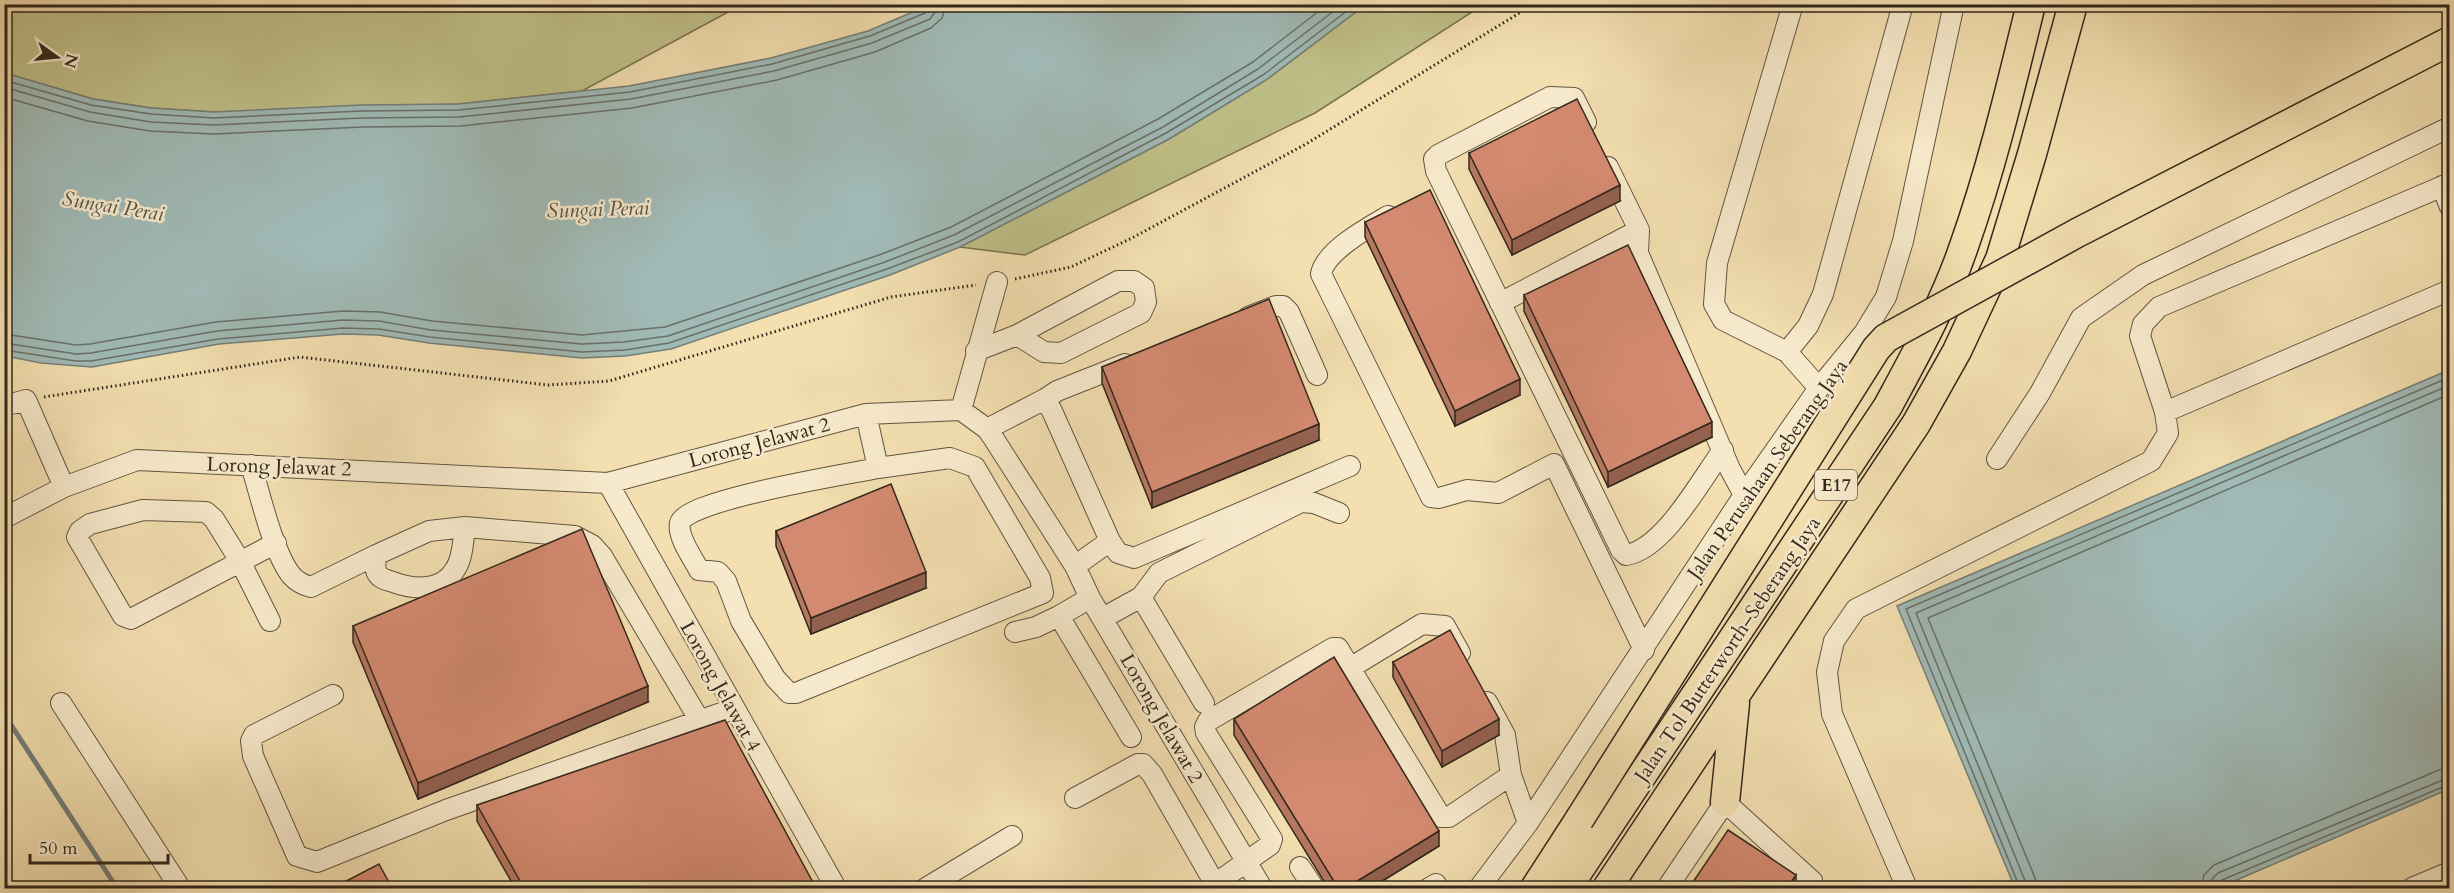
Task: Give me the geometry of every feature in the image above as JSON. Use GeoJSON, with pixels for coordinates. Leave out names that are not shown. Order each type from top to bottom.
{"type":"FeatureCollection","features":[{"type":"Feature","properties":{"kind":"highway","name":"Jalan Tol Butterworth–Seberang Jaya"},"geometry":{"type":"LineString","coordinates":[[1567,888],[1888,406],[1927,334],[1964,248],[1993,154],[2031,4]]}},
{"type":"Feature","properties":{"kind":"highway","name":"Jalan Tol Butterworth–Seberang Jaya"},"geometry":{"type":"LineString","coordinates":[[1608,888],[1917,424],[1957,351],[2000,259],[2073,4]]}},
{"type":"Feature","properties":{"kind":"highway"},"geometry":{"type":"LineString","coordinates":[[1535,888],[1876,350],[1886,338],[2077,233],[2450,41]]}},
{"type":"Feature","properties":{"kind":"highway"},"geometry":{"type":"LineString","coordinates":[[1734,812],[1736,698]]}},
{"type":"Feature","properties":{"kind":"street"},"geometry":{"type":"LineString","coordinates":[[1793,4],[1717,263],[1714,304],[1723,320],[1787,352],[1820,388]]}},
{"type":"Feature","properties":{"kind":"street"},"geometry":{"type":"LineString","coordinates":[[1787,352],[1808,326],[1823,294],[1903,4]]}},
{"type":"Feature","properties":{"kind":"street","name":"Jalan Perusahaan Seberang Jaya"},"geometry":{"type":"LineString","coordinates":[[1479,888],[1528,823],[1744,495],[1820,388],[1864,333],[1886,297],[1903,241],[1954,4]]}},
{"type":"Feature","properties":{"kind":"street"},"geometry":{"type":"LineString","coordinates":[[1723,450],[1664,532],[1639,553],[1626,555],[1621,550],[1500,303],[1436,171],[1434,159],[1550,97],[1574,98],[1639,230],[1638,253],[1744,495]]}},
{"type":"Feature","properties":{"kind":"street"},"geometry":{"type":"LineString","coordinates":[[1997,459],[2040,393],[2081,318],[2143,275],[2450,127]]}},
{"type":"Feature","properties":{"kind":"street"},"geometry":{"type":"LineString","coordinates":[[1907,888],[1832,714],[1827,672],[1834,641],[1856,609],[2151,461],[2168,433],[2165,412],[2140,336],[2143,324],[2159,307],[2446,185],[2450,207]]}},
{"type":"Feature","properties":{"kind":"street"},"geometry":{"type":"LineString","coordinates":[[1401,209],[1361,232],[1326,261],[1322,274],[1431,497],[1439,498],[1467,490],[1498,493],[1554,464],[1644,650]]}},
{"type":"Feature","properties":{"kind":"street"},"geometry":{"type":"LineString","coordinates":[[1500,303],[1639,230]]}},
{"type":"Feature","properties":{"kind":"street"},"geometry":{"type":"LineString","coordinates":[[976,351],[1017,335],[1118,281],[1134,281],[1144,288],[1146,302],[1141,313],[1061,352],[1044,352],[1017,335]]}},
{"type":"Feature","properties":{"kind":"street"},"geometry":{"type":"LineString","coordinates":[[961,410],[997,282]]}},
{"type":"Feature","properties":{"kind":"street"},"geometry":{"type":"LineString","coordinates":[[2165,412],[2450,290]]}},
{"type":"Feature","properties":{"kind":"street"},"geometry":{"type":"LineString","coordinates":[[1232,323],[1276,306],[1283,306],[1289,312],[1317,375]]}},
{"type":"Feature","properties":{"kind":"street"},"geometry":{"type":"LineString","coordinates":[[987,429],[1056,391],[1144,357]]}},
{"type":"Feature","properties":{"kind":"street"},"geometry":{"type":"LineString","coordinates":[[1044,399],[1052,411],[1110,541],[1118,554],[1134,558],[1350,466]]}},
{"type":"Feature","properties":{"kind":"street"},"geometry":{"type":"LineString","coordinates":[[4,406],[26,400],[63,486]]}},
{"type":"Feature","properties":{"kind":"street","name":"Lorong Jelawat 2"},"geometry":{"type":"LineString","coordinates":[[4,518],[63,486],[137,460],[608,483],[866,414],[961,410],[987,429],[1075,566],[1090,598],[1262,888]]}},
{"type":"Feature","properties":{"kind":"street"},"geometry":{"type":"LineString","coordinates":[[866,414],[878,468]]}},
{"type":"Feature","properties":{"kind":"street"},"geometry":{"type":"LineString","coordinates":[[950,458],[975,467],[1040,578],[1043,592],[796,693],[789,693],[775,678],[741,621],[726,581],[718,572],[699,570],[680,533],[680,523],[685,514],[713,502],[878,468],[950,458]]}},
{"type":"Feature","properties":{"kind":"street"},"geometry":{"type":"LineString","coordinates":[[251,465],[276,543],[290,574],[300,584],[311,587],[429,531],[465,526],[575,536],[592,545],[602,556],[700,721]]}},
{"type":"Feature","properties":{"kind":"street","name":"Lorong Jelawat 4"},"geometry":{"type":"LineString","coordinates":[[608,483],[733,709],[836,888]]}},
{"type":"Feature","properties":{"kind":"street"},"geometry":{"type":"LineString","coordinates":[[1103,618],[1141,597],[1159,573],[1301,502],[1314,503],[1339,513]]}},
{"type":"Feature","properties":{"kind":"street"},"geometry":{"type":"LineString","coordinates":[[270,621],[240,561],[214,519],[206,512],[143,510],[90,524],[80,531],[77,537],[127,619],[240,561],[276,543]]}},
{"type":"Feature","properties":{"kind":"street"},"geometry":{"type":"LineString","coordinates":[[376,555],[375,570],[379,577],[413,590],[426,589],[446,578],[456,569],[463,545],[465,526]]}},
{"type":"Feature","properties":{"kind":"street"},"geometry":{"type":"LineString","coordinates":[[1075,566],[1110,541]]}},
{"type":"Feature","properties":{"kind":"street"},"geometry":{"type":"LineString","coordinates":[[1141,597],[1204,703]]}},
{"type":"Feature","properties":{"kind":"street"},"geometry":{"type":"LineString","coordinates":[[1015,632],[1036,627],[1090,598]]}},
{"type":"Feature","properties":{"kind":"street"},"geometry":{"type":"LineString","coordinates":[[1059,616],[1131,737]]}},
{"type":"Feature","properties":{"kind":"street"},"geometry":{"type":"LineString","coordinates":[[1350,668],[1422,624],[1445,626],[1467,666]]}},
{"type":"Feature","properties":{"kind":"street"},"geometry":{"type":"LineString","coordinates":[[1075,798],[1138,764],[1143,764],[1152,774],[1212,886],[1270,845],[1272,839],[1206,733],[1205,727],[1208,722],[1333,648],[1338,648],[1441,817],[1449,817],[1511,775]]}},
{"type":"Feature","properties":{"kind":"street"},"geometry":{"type":"LineString","coordinates":[[1478,685],[1505,735],[1511,775],[1528,823]]}},
{"type":"Feature","properties":{"kind":"street"},"geometry":{"type":"LineString","coordinates":[[333,694],[254,735],[251,741],[254,756],[297,856],[317,862],[447,810],[733,709]]}},
{"type":"Feature","properties":{"kind":"street"},"geometry":{"type":"LineString","coordinates":[[61,703],[180,888]]}},
{"type":"Feature","properties":{"kind":"street"},"geometry":{"type":"LineString","coordinates":[[1731,840],[1734,812]]}},
{"type":"Feature","properties":{"kind":"street"},"geometry":{"type":"LineString","coordinates":[[1667,888],[1734,812]]}},
{"type":"Feature","properties":{"kind":"street"},"geometry":{"type":"LineString","coordinates":[[1734,812],[1812,880],[1809,888]]}},
{"type":"Feature","properties":{"kind":"street"},"geometry":{"type":"LineString","coordinates":[[926,888],[1012,836]]}},
{"type":"Feature","properties":{"kind":"street"},"geometry":{"type":"LineString","coordinates":[[1300,867],[1314,888]]}},
{"type":"Feature","properties":{"kind":"street"},"geometry":{"type":"LineString","coordinates":[[2412,888],[2450,872]]}},
{"type":"Feature","properties":{"kind":"path"},"geometry":{"type":"LineString","coordinates":[[26,400],[300,357],[548,385],[609,381],[891,297],[997,282],[1071,267],[1132,238],[1306,144],[1534,4]]}},
{"type":"Feature","properties":{"kind":"green space"},"geometry":{"type":"Polygon","coordinates":[[[4,5],[741,5],[582,91],[459,104],[214,112],[151,108],[93,99],[5,73],[4,5]]]}},
{"type":"Feature","properties":{"kind":"green space"},"geometry":{"type":"Polygon","coordinates":[[[1365,5],[1483,5],[1315,113],[1025,255],[960,247],[1169,139],[1266,80],[1365,5]]]}},
{"type":"Feature","properties":{"kind":"water","name":"Sungai Perai"},"geometry":{"type":"Polygon","coordinates":[[[929,5],[1365,5],[1266,80],[1169,139],[960,247],[890,275],[671,349],[625,356],[582,358],[429,343],[378,335],[343,334],[219,344],[92,367],[41,363],[5,356],[5,73],[93,99],[151,108],[214,112],[362,105],[459,104],[629,86],[771,58],[868,31],[929,5]]]}},
{"type":"Feature","properties":{"kind":"water"},"geometry":{"type":"Polygon","coordinates":[[[2449,370],[2449,789],[2218,888],[2015,888],[1897,606],[2449,370]]]}},
{"type":"Feature","properties":{"kind":"building"},"geometry":{"type":"Polygon","coordinates":[[[1577,99],[1620,185],[1512,240],[1469,153],[1577,99]]]}},
{"type":"Feature","properties":{"kind":"building"},"geometry":{"type":"Polygon","coordinates":[[[1430,190],[1520,379],[1455,411],[1365,222],[1430,190]]]}},
{"type":"Feature","properties":{"kind":"building"},"geometry":{"type":"Polygon","coordinates":[[[1628,245],[1712,422],[1608,472],[1524,295],[1628,245]]]}},
{"type":"Feature","properties":{"kind":"building"},"geometry":{"type":"Polygon","coordinates":[[[1269,299],[1319,424],[1152,492],[1102,367],[1269,299]]]}},
{"type":"Feature","properties":{"kind":"building"},"geometry":{"type":"Polygon","coordinates":[[[891,484],[926,572],[811,618],[776,531],[891,484]]]}},
{"type":"Feature","properties":{"kind":"building"},"geometry":{"type":"Polygon","coordinates":[[[582,529],[648,686],[418,783],[353,626],[582,529]]]}},
{"type":"Feature","properties":{"kind":"building"},"geometry":{"type":"Polygon","coordinates":[[[1450,630],[1499,719],[1442,751],[1393,662],[1450,630]]]}},
{"type":"Feature","properties":{"kind":"building"},"geometry":{"type":"Polygon","coordinates":[[[1334,657],[1439,831],[1346,888],[1338,888],[1234,719],[1334,657]]]}},
{"type":"Feature","properties":{"kind":"building"},"geometry":{"type":"Polygon","coordinates":[[[725,720],[816,888],[524,888],[477,805],[725,720]]]}},
{"type":"Feature","properties":{"kind":"building"},"geometry":{"type":"Polygon","coordinates":[[[1728,830],[1796,875],[1787,888],[1689,888],[1728,830]]]}},
{"type":"Feature","properties":{"kind":"building"},"geometry":{"type":"Polygon","coordinates":[[[379,864],[392,888],[333,888],[379,864]]]}},
{"type":"Feature","properties":{"kind":"waterway"},"geometry":{"type":"LineString","coordinates":[[4,714],[117,888]]}}]}
